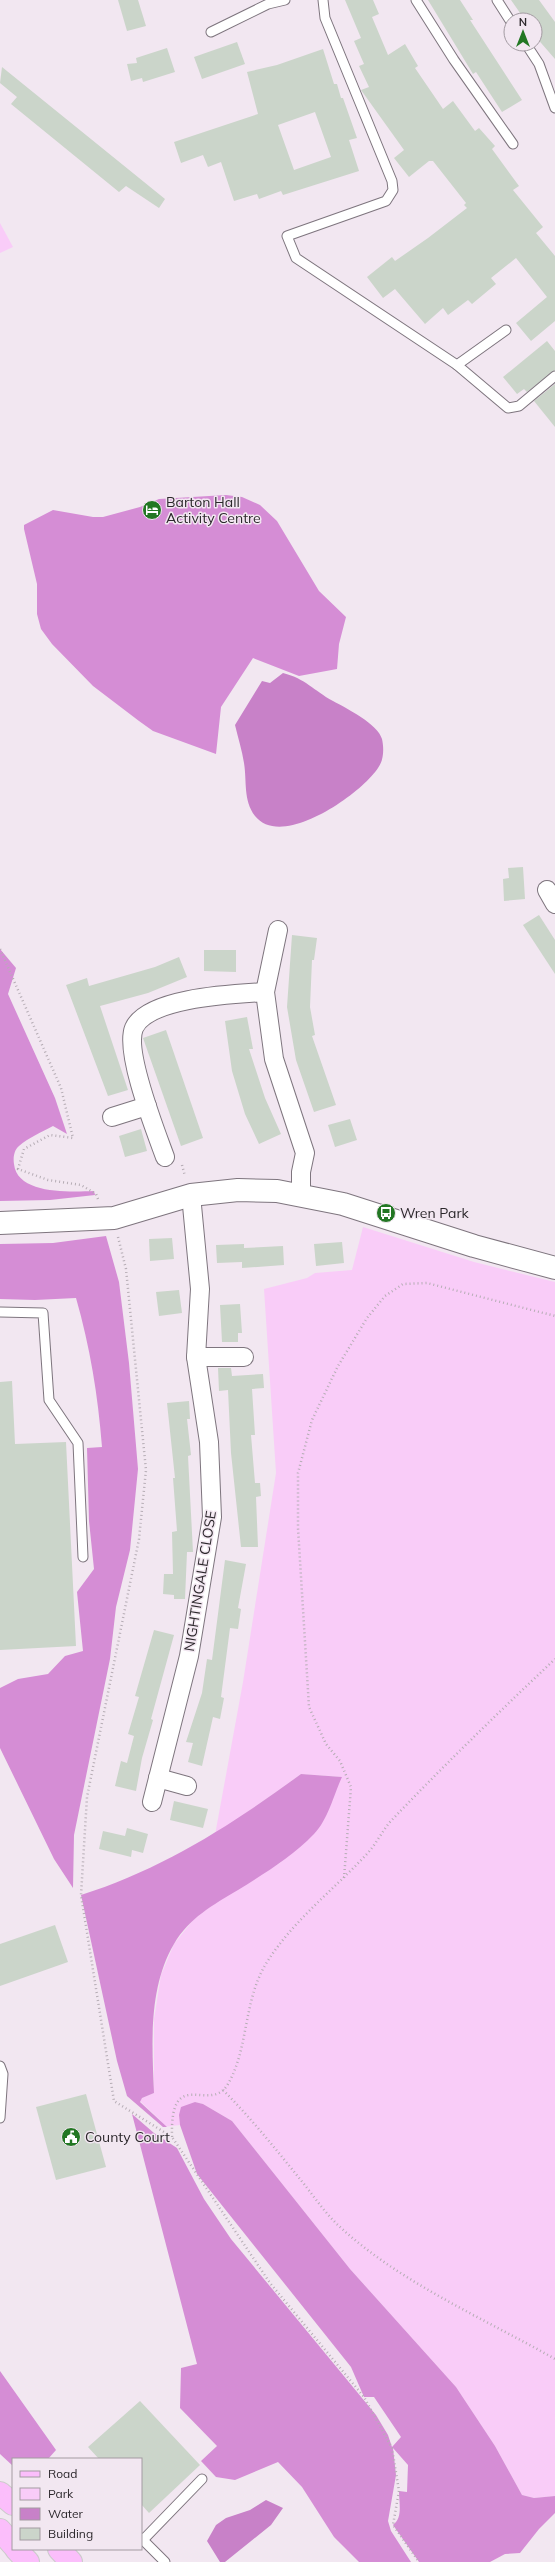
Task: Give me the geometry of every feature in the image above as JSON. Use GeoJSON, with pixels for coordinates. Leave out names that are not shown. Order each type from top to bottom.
{"type":"FeatureCollection","features":[{"type":"Feature","properties":{"kind":"main road"},"geometry":{"type":"LineString","coordinates":[[0,2492],[12,2503]]}},
{"type":"Feature","properties":{"kind":"main road"},"geometry":{"type":"LineString","coordinates":[[0,2530],[12,2544]]}},
{"type":"Feature","properties":{"kind":"main road"},"geometry":{"type":"LineString","coordinates":[[17,2550],[28,2562]]}},
{"type":"Feature","properties":{"kind":"main road"},"geometry":{"type":"LineString","coordinates":[[60,2550],[71,2562]]}},
{"type":"Feature","properties":{"kind":"main road"},"geometry":{"type":"LineString","coordinates":[[73,2550],[85,2562]]}},
{"type":"Feature","properties":{"kind":"street"},"geometry":{"type":"LineString","coordinates":[[278,930],[265,992],[274,1059],[305,1153],[301,1172],[301,1194]]}},
{"type":"Feature","properties":{"kind":"street"},"geometry":{"type":"LineString","coordinates":[[165,1157],[147,1106],[131,1044],[134,1028],[148,1013],[178,1003],[208,996],[265,992]]}},
{"type":"Feature","properties":{"kind":"street"},"geometry":{"type":"LineString","coordinates":[[112,1117],[147,1106]]}},
{"type":"Feature","properties":{"kind":"street"},"geometry":{"type":"LineString","coordinates":[[0,1223],[108,1218],[191,1195],[238,1190],[301,1194],[343,1204],[474,1246],[555,1268]]}},
{"type":"Feature","properties":{"kind":"street","name":"NIGHTINGALE CLOSE"},"geometry":{"type":"LineString","coordinates":[[152,1802],[189,1656],[212,1518],[209,1442],[196,1357],[200,1288],[191,1195]]}},
{"type":"Feature","properties":{"kind":"street"},"geometry":{"type":"LineString","coordinates":[[196,1357],[244,1356]]}},
{"type":"Feature","properties":{"kind":"street"},"geometry":{"type":"LineString","coordinates":[[158,1778],[187,1786]]}},
{"type":"Feature","properties":{"kind":"lane"},"geometry":{"type":"LineString","coordinates":[[211,32],[268,4],[285,0]]}},
{"type":"Feature","properties":{"kind":"lane"},"geometry":{"type":"LineString","coordinates":[[323,0],[325,18],[392,181],[393,190],[386,201],[287,236],[296,258],[458,365],[508,408],[519,406],[555,376]]}},
{"type":"Feature","properties":{"kind":"lane"},"geometry":{"type":"LineString","coordinates":[[416,0],[454,60],[513,144]]}},
{"type":"Feature","properties":{"kind":"lane"},"geometry":{"type":"LineString","coordinates":[[497,0],[505,12]]}},
{"type":"Feature","properties":{"kind":"lane"},"geometry":{"type":"LineString","coordinates":[[531,52],[539,64],[555,108]]}},
{"type":"Feature","properties":{"kind":"lane"},"geometry":{"type":"LineString","coordinates":[[458,365],[506,330]]}},
{"type":"Feature","properties":{"kind":"lane"},"geometry":{"type":"LineString","coordinates":[[0,1312],[43,1313],[49,1400],[78,1443],[83,1557]]}},
{"type":"Feature","properties":{"kind":"lane"},"geometry":{"type":"LineString","coordinates":[[0,2066],[3,2074],[0,2118]]}},
{"type":"Feature","properties":{"kind":"lane"},"geometry":{"type":"LineString","coordinates":[[165,2562],[142,2539],[202,2479]]}},
{"type":"Feature","properties":{"kind":"path"},"geometry":{"type":"LineString","coordinates":[[0,949],[61,1088],[73,1138],[50,1134],[24,1149],[18,1169],[48,1180],[81,1185],[96,1194],[108,1218],[126,1269],[146,1470],[139,1539],[87,1797],[81,1895],[114,2102],[172,2137],[270,2283],[364,2397],[392,2448],[399,2491],[393,2526],[419,2562]]}},
{"type":"Feature","properties":{"kind":"path"},"geometry":{"type":"LineString","coordinates":[[165,1157],[180,1159],[191,1195]]}},
{"type":"Feature","properties":{"kind":"path"},"geometry":{"type":"LineString","coordinates":[[344,1878],[351,1786],[340,1761],[326,1744],[309,1707],[298,1528],[298,1473],[312,1420],[338,1366],[367,1318],[385,1296],[403,1284],[427,1283],[555,1316]]}},
{"type":"Feature","properties":{"kind":"path"},"geometry":{"type":"LineString","coordinates":[[172,2137],[173,2107],[178,2099],[189,2095],[219,2093],[223,2090],[233,2074],[247,2010],[266,1964],[300,1920],[344,1878],[420,1790],[555,1659]]}},
{"type":"Feature","properties":{"kind":"path"},"geometry":{"type":"LineString","coordinates":[[223,2090],[257,2127],[337,2224],[354,2240],[430,2289],[555,2359]]}},
{"type":"Feature","properties":{"kind":"green space"},"geometry":{"type":"Polygon","coordinates":[[[0,223],[13,247],[0,253],[0,223]]]}},
{"type":"Feature","properties":{"kind":"green space"},"geometry":{"type":"Polygon","coordinates":[[[363,1227],[474,1262],[555,1282],[555,2496],[534,2498],[522,2495],[495,2446],[456,2387],[350,2269],[232,2121],[203,2104],[195,2102],[179,2115],[180,2125],[163,2127],[161,2121],[140,2101],[142,2098],[154,2093],[154,2019],[161,1975],[174,1944],[193,1920],[211,1905],[280,1863],[341,1777],[301,1774],[215,1835],[243,1682],[276,1473],[264,1289],[307,1278],[315,1273],[352,1270],[363,1227]]]}},
{"type":"Feature","properties":{"kind":"shaded area"},"geometry":{"type":"Polygon","coordinates":[[[226,495],[242,497],[260,505],[277,521],[319,591],[346,617],[339,644],[337,669],[299,676],[253,658],[221,707],[216,754],[153,731],[93,686],[52,644],[41,629],[37,614],[37,584],[24,525],[53,510],[93,517],[103,517],[140,507],[159,499],[226,495]]]}},
{"type":"Feature","properties":{"kind":"shaded area"},"geometry":{"type":"Polygon","coordinates":[[[0,949],[16,968],[8,994],[55,1098],[67,1134],[53,1126],[23,1143],[17,1148],[14,1157],[14,1164],[17,1174],[25,1181],[47,1190],[73,1192],[94,1191],[95,1195],[50,1200],[0,1201],[0,949]]]}},
{"type":"Feature","properties":{"kind":"shaded area"},"geometry":{"type":"Polygon","coordinates":[[[106,1236],[119,1282],[129,1363],[138,1469],[130,1550],[116,1607],[110,1659],[74,1835],[73,1888],[54,1859],[0,1748],[0,1688],[18,1679],[48,1674],[65,1656],[83,1651],[77,1592],[94,1569],[89,1521],[87,1448],[102,1447],[98,1409],[93,1371],[76,1298],[35,1300],[0,1299],[0,1244],[53,1243],[106,1236]]]}},
{"type":"Feature","properties":{"kind":"shaded area"},"geometry":{"type":"Polygon","coordinates":[[[301,1774],[342,1777],[327,1814],[319,1828],[306,1842],[278,1864],[194,1919],[174,1944],[166,1961],[160,1979],[154,2017],[154,2093],[142,2098],[140,2102],[167,2127],[163,2127],[127,2096],[117,2061],[81,1895],[140,1872],[196,1844],[301,1774]]]}},
{"type":"Feature","properties":{"kind":"shaded area"},"geometry":{"type":"Polygon","coordinates":[[[195,2102],[203,2104],[232,2121],[350,2269],[456,2387],[495,2446],[522,2495],[534,2498],[555,2496],[555,2513],[539,2529],[520,2553],[505,2554],[490,2562],[419,2562],[393,2525],[399,2514],[399,2491],[407,2492],[408,2465],[393,2448],[396,2475],[388,2521],[391,2531],[411,2562],[359,2562],[334,2537],[302,2487],[278,2462],[235,2480],[216,2477],[201,2461],[217,2446],[180,2408],[181,2368],[197,2364],[132,2114],[154,2133],[177,2148],[204,2199],[231,2239],[376,2415],[388,2435],[392,2447],[401,2437],[374,2397],[364,2397],[351,2367],[197,2174],[180,2125],[179,2115],[181,2107],[195,2102]]]}},
{"type":"Feature","properties":{"kind":"shaded area"},"geometry":{"type":"Polygon","coordinates":[[[0,2371],[56,2450],[49,2458],[12,2458],[12,2465],[0,2454],[0,2371]]]}},
{"type":"Feature","properties":{"kind":"water"},"geometry":{"type":"Polygon","coordinates":[[[283,673],[298,678],[368,722],[379,733],[382,739],[383,750],[378,768],[369,779],[339,804],[301,823],[283,826],[267,825],[255,816],[251,810],[247,797],[243,758],[235,725],[262,681],[270,683],[283,673]]]}},
{"type":"Feature","properties":{"kind":"water"},"geometry":{"type":"Polygon","coordinates":[[[266,2500],[283,2508],[271,2525],[225,2562],[220,2562],[207,2541],[216,2525],[226,2518],[250,2510],[266,2500]]]}},
{"type":"Feature","properties":{"kind":"building"},"geometry":{"type":"Polygon","coordinates":[[[118,0],[138,0],[146,26],[127,31],[118,0]]]}},
{"type":"Feature","properties":{"kind":"building"},"geometry":{"type":"Polygon","coordinates":[[[345,0],[373,0],[379,14],[372,17],[388,55],[405,44],[418,66],[415,68],[443,109],[453,101],[475,131],[479,128],[495,146],[492,149],[519,186],[513,190],[543,227],[536,233],[555,256],[555,321],[531,341],[516,323],[547,297],[516,258],[491,278],[496,284],[472,304],[468,300],[448,315],[443,308],[425,324],[395,289],[383,298],[367,277],[392,257],[395,261],[467,208],[464,205],[466,203],[433,161],[429,161],[409,177],[394,158],[404,150],[361,90],[369,87],[359,66],[364,64],[354,41],[361,38],[345,0]]]}},
{"type":"Feature","properties":{"kind":"building"},"geometry":{"type":"Polygon","coordinates":[[[428,0],[460,0],[473,20],[470,20],[522,100],[502,112],[476,72],[473,74],[428,0]]]}},
{"type":"Feature","properties":{"kind":"building"},"geometry":{"type":"Polygon","coordinates":[[[511,0],[539,0],[555,22],[555,59],[543,45],[543,12],[519,12],[511,0]]]}},
{"type":"Feature","properties":{"kind":"building"},"geometry":{"type":"Polygon","coordinates":[[[237,42],[245,64],[202,79],[194,57],[237,42]]]}},
{"type":"Feature","properties":{"kind":"building"},"geometry":{"type":"Polygon","coordinates":[[[167,48],[175,72],[143,82],[142,78],[131,81],[127,64],[137,63],[136,58],[167,48]]]}},
{"type":"Feature","properties":{"kind":"building"},"geometry":{"type":"Polygon","coordinates":[[[323,49],[334,84],[337,84],[341,98],[343,98],[357,138],[349,140],[359,171],[283,195],[281,191],[259,199],[257,194],[234,201],[221,162],[208,167],[203,155],[181,163],[174,142],[258,114],[247,72],[277,65],[323,49]],[[315,112],[278,125],[294,170],[331,157],[315,112]]]}},
{"type":"Feature","properties":{"kind":"building"},"geometry":{"type":"Polygon","coordinates":[[[2,67],[165,199],[159,208],[126,186],[119,192],[11,104],[17,97],[0,83],[2,67]]]}},
{"type":"Feature","properties":{"kind":"building"},"geometry":{"type":"Polygon","coordinates":[[[547,341],[555,351],[555,370],[527,392],[524,389],[517,394],[503,377],[547,341]]]}},
{"type":"Feature","properties":{"kind":"building"},"geometry":{"type":"Polygon","coordinates":[[[555,384],[555,427],[534,401],[555,384]]]}},
{"type":"Feature","properties":{"kind":"building"},"geometry":{"type":"Polygon","coordinates":[[[523,867],[525,899],[504,901],[503,879],[509,878],[508,868],[523,867]]]}},
{"type":"Feature","properties":{"kind":"building"},"geometry":{"type":"Polygon","coordinates":[[[539,915],[555,940],[555,974],[523,925],[539,915]]]}},
{"type":"Feature","properties":{"kind":"building"},"geometry":{"type":"Polygon","coordinates":[[[292,935],[317,938],[314,960],[312,960],[310,1007],[315,1035],[312,1036],[336,1105],[314,1112],[296,1060],[287,1007],[292,935]]]}},
{"type":"Feature","properties":{"kind":"building"},"geometry":{"type":"Polygon","coordinates":[[[204,950],[236,950],[236,972],[204,971],[204,950]]]}},
{"type":"Feature","properties":{"kind":"building"},"geometry":{"type":"Polygon","coordinates":[[[179,957],[187,977],[148,993],[100,1006],[128,1090],[108,1096],[66,985],[87,978],[89,986],[155,967],[179,957]]]}},
{"type":"Feature","properties":{"kind":"building"},"geometry":{"type":"Polygon","coordinates":[[[247,1017],[253,1049],[249,1049],[265,1098],[281,1134],[259,1144],[245,1114],[232,1071],[225,1021],[247,1017]]]}},
{"type":"Feature","properties":{"kind":"building"},"geometry":{"type":"Polygon","coordinates":[[[166,1030],[203,1138],[181,1146],[143,1038],[166,1030]]]}},
{"type":"Feature","properties":{"kind":"building"},"geometry":{"type":"Polygon","coordinates":[[[350,1119],[357,1140],[335,1147],[328,1125],[350,1119]]]}},
{"type":"Feature","properties":{"kind":"building"},"geometry":{"type":"Polygon","coordinates":[[[141,1129],[147,1151],[125,1157],[119,1136],[141,1129]]]}},
{"type":"Feature","properties":{"kind":"building"},"geometry":{"type":"Polygon","coordinates":[[[172,1238],[174,1259],[150,1261],[149,1239],[172,1238]]]}},
{"type":"Feature","properties":{"kind":"building"},"geometry":{"type":"Polygon","coordinates":[[[342,1242],[344,1263],[316,1266],[314,1244],[342,1242]]]}},
{"type":"Feature","properties":{"kind":"building"},"geometry":{"type":"Polygon","coordinates":[[[244,1244],[244,1248],[283,1246],[284,1265],[242,1268],[242,1262],[217,1263],[216,1245],[244,1244]]]}},
{"type":"Feature","properties":{"kind":"building"},"geometry":{"type":"Polygon","coordinates":[[[179,1290],[182,1313],[159,1316],[156,1292],[179,1290]]]}},
{"type":"Feature","properties":{"kind":"building"},"geometry":{"type":"Polygon","coordinates":[[[240,1304],[242,1333],[238,1333],[238,1342],[222,1342],[220,1305],[240,1304]]]}},
{"type":"Feature","properties":{"kind":"building"},"geometry":{"type":"Polygon","coordinates":[[[218,1368],[231,1368],[232,1376],[263,1374],[264,1388],[252,1389],[255,1435],[251,1435],[255,1483],[260,1483],[261,1496],[256,1497],[258,1547],[241,1547],[231,1453],[228,1390],[219,1391],[218,1368]]]}},
{"type":"Feature","properties":{"kind":"building"},"geometry":{"type":"Polygon","coordinates":[[[12,1381],[15,1444],[66,1442],[76,1646],[0,1650],[0,1382],[12,1381]]]}},
{"type":"Feature","properties":{"kind":"building"},"geometry":{"type":"Polygon","coordinates":[[[189,1401],[190,1419],[187,1419],[191,1455],[188,1456],[193,1552],[187,1552],[185,1599],[174,1599],[174,1595],[163,1594],[164,1574],[173,1574],[172,1532],[177,1531],[173,1478],[175,1478],[167,1403],[189,1401]]]}},
{"type":"Feature","properties":{"kind":"building"},"geometry":{"type":"Polygon","coordinates":[[[225,1560],[246,1564],[238,1608],[241,1609],[238,1629],[230,1628],[221,1697],[224,1698],[220,1719],[213,1717],[202,1766],[188,1762],[193,1743],[186,1742],[202,1693],[207,1659],[212,1660],[225,1560]]]}},
{"type":"Feature","properties":{"kind":"building"},"geometry":{"type":"Polygon","coordinates":[[[154,1630],[174,1635],[151,1719],[153,1720],[142,1758],[136,1791],[115,1786],[121,1761],[127,1763],[134,1736],[128,1734],[139,1697],[135,1696],[154,1630]]]}},
{"type":"Feature","properties":{"kind":"building"},"geometry":{"type":"Polygon","coordinates":[[[174,1801],[208,1809],[203,1828],[170,1820],[174,1801]]]}},
{"type":"Feature","properties":{"kind":"building"},"geometry":{"type":"Polygon","coordinates":[[[127,1828],[148,1834],[143,1853],[132,1850],[131,1857],[99,1849],[103,1831],[125,1836],[127,1828]]]}},
{"type":"Feature","properties":{"kind":"building"},"geometry":{"type":"Polygon","coordinates":[[[55,1925],[68,1962],[0,1986],[0,1944],[55,1925]]]}},
{"type":"Feature","properties":{"kind":"building","name":"County Court"},"geometry":{"type":"Polygon","coordinates":[[[86,2094],[106,2167],[56,2180],[36,2107],[86,2094]]]}},
{"type":"Feature","properties":{"kind":"building"},"geometry":{"type":"Polygon","coordinates":[[[140,2401],[200,2465],[149,2513],[142,2505],[142,2458],[98,2458],[88,2447],[140,2401]]]}},
{"type":"Feature","properties":{"kind":"place","name":"Barton Hall Activity Centre"},"geometry":{"type":"Point","coordinates":[152,510]}},
{"type":"Feature","properties":{"kind":"place","name":"Wren Park"},"geometry":{"type":"Point","coordinates":[386,1213]}},
{"type":"Feature","properties":{"kind":"place","name":"County Court"},"geometry":{"type":"Point","coordinates":[71,2137]}}]}
